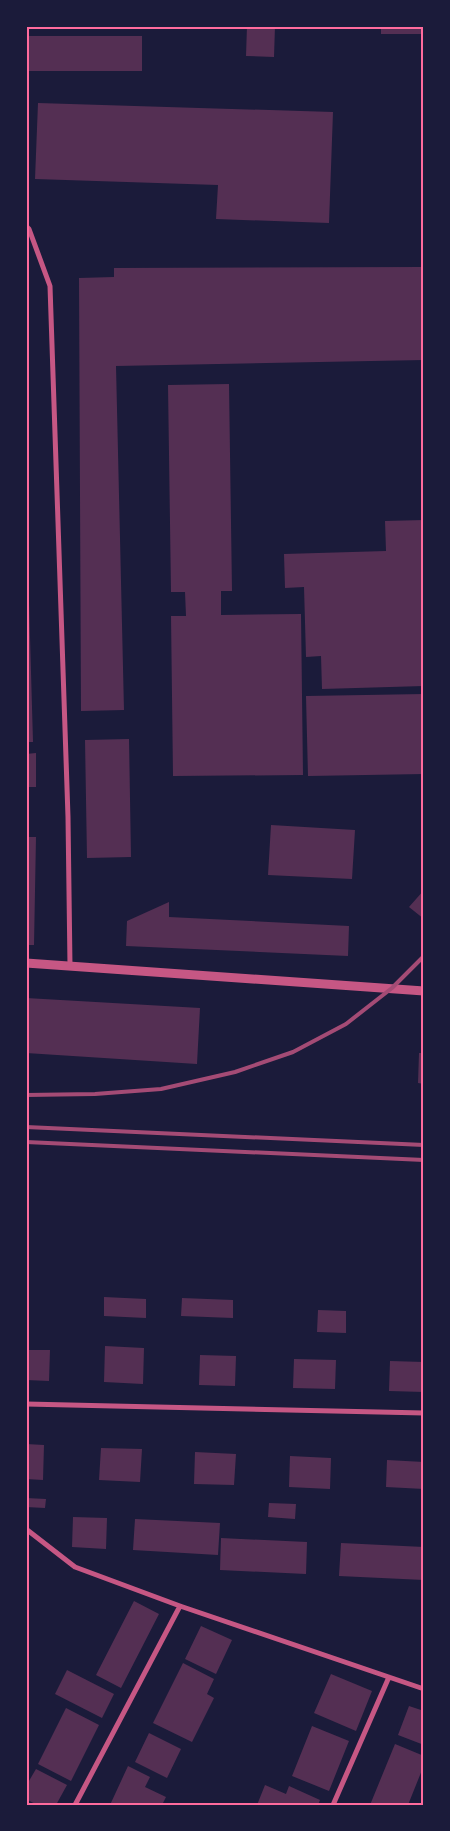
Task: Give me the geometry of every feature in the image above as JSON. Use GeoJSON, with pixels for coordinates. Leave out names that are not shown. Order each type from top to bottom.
{"type":"FeatureCollection","features":[{"type":"Feature","properties":{"kind":"street"},"geometry":{"type":"LineString","coordinates":[[26,226],[29,229],[50,286],[68,817],[70,966]]}},
{"type":"Feature","properties":{"kind":"street"},"geometry":{"type":"LineString","coordinates":[[26,963],[424,990]]}},
{"type":"Feature","properties":{"kind":"street"},"geometry":{"type":"LineString","coordinates":[[26,1404],[424,1413]]}},
{"type":"Feature","properties":{"kind":"street"},"geometry":{"type":"LineString","coordinates":[[26,1529],[75,1567],[180,1606],[424,1689]]}},
{"type":"Feature","properties":{"kind":"street"},"geometry":{"type":"LineString","coordinates":[[75,1805],[180,1606]]}},
{"type":"Feature","properties":{"kind":"street"},"geometry":{"type":"LineString","coordinates":[[333,1805],[389,1678]]}},
{"type":"Feature","properties":{"kind":"building"},"geometry":{"type":"Polygon","coordinates":[[[247,26],[275,26],[274,57],[246,56],[247,26]]]}},
{"type":"Feature","properties":{"kind":"building"},"geometry":{"type":"Polygon","coordinates":[[[381,26],[424,26],[424,34],[381,34],[381,26]]]}},
{"type":"Feature","properties":{"kind":"building"},"geometry":{"type":"Polygon","coordinates":[[[26,36],[142,36],[142,71],[26,71],[26,36]]]}},
{"type":"Feature","properties":{"kind":"building"},"geometry":{"type":"Polygon","coordinates":[[[38,103],[333,112],[329,223],[216,219],[218,185],[35,179],[38,103]]]}},
{"type":"Feature","properties":{"kind":"building"},"geometry":{"type":"Polygon","coordinates":[[[424,267],[424,360],[116,366],[124,710],[81,711],[79,278],[114,277],[114,268],[424,267]]]}},
{"type":"Feature","properties":{"kind":"building"},"geometry":{"type":"Polygon","coordinates":[[[229,384],[232,591],[221,591],[221,615],[301,614],[303,775],[173,776],[171,616],[186,616],[185,592],[171,592],[168,385],[229,384]]]}},
{"type":"Feature","properties":{"kind":"building"},"geometry":{"type":"Polygon","coordinates":[[[424,520],[424,686],[322,689],[321,656],[306,657],[304,587],[285,588],[284,554],[386,551],[385,521],[424,520]]]}},
{"type":"Feature","properties":{"kind":"building"},"geometry":{"type":"Polygon","coordinates":[[[26,566],[28,566],[33,742],[26,742],[26,566]]]}},
{"type":"Feature","properties":{"kind":"building"},"geometry":{"type":"Polygon","coordinates":[[[424,694],[424,774],[308,776],[306,696],[424,694]]]}},
{"type":"Feature","properties":{"kind":"building"},"geometry":{"type":"Polygon","coordinates":[[[129,739],[131,857],[87,858],[85,740],[129,739]]]}},
{"type":"Feature","properties":{"kind":"building"},"geometry":{"type":"Polygon","coordinates":[[[36,753],[36,787],[26,787],[26,754],[36,753]]]}},
{"type":"Feature","properties":{"kind":"building"},"geometry":{"type":"Polygon","coordinates":[[[271,825],[355,830],[352,879],[268,875],[271,825]]]}},
{"type":"Feature","properties":{"kind":"building"},"geometry":{"type":"Polygon","coordinates":[[[26,837],[36,837],[34,945],[26,945],[26,837]]]}},
{"type":"Feature","properties":{"kind":"building"},"geometry":{"type":"Polygon","coordinates":[[[424,890],[424,919],[409,907],[424,890]]]}},
{"type":"Feature","properties":{"kind":"building"},"geometry":{"type":"Polygon","coordinates":[[[169,902],[169,917],[349,926],[348,956],[126,946],[127,921],[169,902]]]}},
{"type":"Feature","properties":{"kind":"building"},"geometry":{"type":"Polygon","coordinates":[[[26,998],[200,1008],[197,1064],[26,1053],[26,998]]]}},
{"type":"Feature","properties":{"kind":"building"},"geometry":{"type":"Polygon","coordinates":[[[419,1053],[424,1053],[424,1084],[418,1083],[419,1053]]]}},
{"type":"Feature","properties":{"kind":"building"},"geometry":{"type":"Polygon","coordinates":[[[104,1297],[146,1299],[146,1318],[104,1316],[104,1297]]]}},
{"type":"Feature","properties":{"kind":"building"},"geometry":{"type":"Polygon","coordinates":[[[182,1298],[233,1300],[233,1318],[181,1316],[182,1298]]]}},
{"type":"Feature","properties":{"kind":"building"},"geometry":{"type":"Polygon","coordinates":[[[318,1310],[346,1311],[346,1333],[317,1332],[318,1310]]]}},
{"type":"Feature","properties":{"kind":"building"},"geometry":{"type":"Polygon","coordinates":[[[105,1346],[144,1348],[143,1384],[104,1382],[105,1346]]]}},
{"type":"Feature","properties":{"kind":"building"},"geometry":{"type":"Polygon","coordinates":[[[26,1350],[50,1350],[49,1381],[26,1380],[26,1350]]]}},
{"type":"Feature","properties":{"kind":"building"},"geometry":{"type":"Polygon","coordinates":[[[200,1355],[236,1356],[235,1386],[199,1385],[200,1355]]]}},
{"type":"Feature","properties":{"kind":"building"},"geometry":{"type":"Polygon","coordinates":[[[294,1359],[336,1360],[335,1389],[293,1388],[294,1359]]]}},
{"type":"Feature","properties":{"kind":"building"},"geometry":{"type":"Polygon","coordinates":[[[390,1361],[424,1362],[424,1392],[389,1391],[390,1361]]]}},
{"type":"Feature","properties":{"kind":"building"},"geometry":{"type":"Polygon","coordinates":[[[26,1444],[44,1445],[43,1480],[26,1479],[26,1444]]]}},
{"type":"Feature","properties":{"kind":"building"},"geometry":{"type":"Polygon","coordinates":[[[101,1448],[142,1449],[140,1482],[99,1480],[101,1448]]]}},
{"type":"Feature","properties":{"kind":"building"},"geometry":{"type":"Polygon","coordinates":[[[195,1452],[236,1454],[234,1485],[194,1484],[195,1452]]]}},
{"type":"Feature","properties":{"kind":"building"},"geometry":{"type":"Polygon","coordinates":[[[290,1456],[331,1458],[330,1489],[289,1487],[290,1456]]]}},
{"type":"Feature","properties":{"kind":"building"},"geometry":{"type":"Polygon","coordinates":[[[387,1460],[424,1462],[424,1489],[386,1487],[387,1460]]]}},
{"type":"Feature","properties":{"kind":"building"},"geometry":{"type":"Polygon","coordinates":[[[26,1498],[46,1499],[45,1508],[26,1507],[26,1498]]]}},
{"type":"Feature","properties":{"kind":"building"},"geometry":{"type":"Polygon","coordinates":[[[269,1503],[296,1504],[295,1519],[268,1517],[269,1503]]]}},
{"type":"Feature","properties":{"kind":"building"},"geometry":{"type":"Polygon","coordinates":[[[73,1517],[107,1518],[106,1549],[72,1547],[73,1517]]]}},
{"type":"Feature","properties":{"kind":"building"},"geometry":{"type":"Polygon","coordinates":[[[135,1519],[220,1523],[218,1555],[133,1550],[135,1519]]]}},
{"type":"Feature","properties":{"kind":"building"},"geometry":{"type":"Polygon","coordinates":[[[221,1538],[307,1542],[306,1574],[220,1570],[221,1538]]]}},
{"type":"Feature","properties":{"kind":"building"},"geometry":{"type":"Polygon","coordinates":[[[341,1543],[424,1547],[424,1580],[339,1576],[341,1543]]]}},
{"type":"Feature","properties":{"kind":"building"},"geometry":{"type":"Polygon","coordinates":[[[134,1601],[159,1614],[121,1688],[96,1675],[134,1601]]]}},
{"type":"Feature","properties":{"kind":"building"},"geometry":{"type":"Polygon","coordinates":[[[201,1626],[232,1640],[216,1674],[185,1659],[201,1626]]]}},
{"type":"Feature","properties":{"kind":"building"},"geometry":{"type":"Polygon","coordinates":[[[183,1663],[214,1679],[207,1694],[214,1698],[192,1742],[153,1723],[183,1663]]]}},
{"type":"Feature","properties":{"kind":"building"},"geometry":{"type":"Polygon","coordinates":[[[67,1670],[114,1694],[102,1718],[55,1694],[67,1670]]]}},
{"type":"Feature","properties":{"kind":"building"},"geometry":{"type":"Polygon","coordinates":[[[331,1674],[372,1691],[356,1731],[314,1713],[331,1674]]]}},
{"type":"Feature","properties":{"kind":"building"},"geometry":{"type":"Polygon","coordinates":[[[409,1706],[424,1711],[424,1745],[398,1735],[409,1706]]]}},
{"type":"Feature","properties":{"kind":"building"},"geometry":{"type":"Polygon","coordinates":[[[66,1708],[99,1725],[71,1781],[38,1764],[66,1708]]]}},
{"type":"Feature","properties":{"kind":"building"},"geometry":{"type":"Polygon","coordinates":[[[312,1726],[349,1741],[329,1791],[292,1776],[312,1726]]]}},
{"type":"Feature","properties":{"kind":"building"},"geometry":{"type":"Polygon","coordinates":[[[149,1733],[181,1749],[167,1778],[135,1762],[149,1733]]]}},
{"type":"Feature","properties":{"kind":"building"},"geometry":{"type":"Polygon","coordinates":[[[395,1744],[424,1756],[424,1765],[408,1805],[370,1805],[395,1744]]]}},
{"type":"Feature","properties":{"kind":"building"},"geometry":{"type":"Polygon","coordinates":[[[128,1766],[150,1777],[145,1787],[166,1797],[162,1805],[110,1805],[128,1766]]]}},
{"type":"Feature","properties":{"kind":"building"},"geometry":{"type":"Polygon","coordinates":[[[36,1769],[67,1785],[56,1805],[37,1805],[26,1799],[26,1786],[36,1769]]]}},
{"type":"Feature","properties":{"kind":"building"},"geometry":{"type":"Polygon","coordinates":[[[265,1785],[286,1794],[289,1786],[320,1800],[318,1805],[257,1805],[265,1785]]]}},
{"type":"Feature","properties":{"kind":"railway"},"geometry":{"type":"LineString","coordinates":[[26,1095],[95,1094],[161,1089],[235,1072],[293,1052],[346,1024],[392,988],[424,956]]}},
{"type":"Feature","properties":{"kind":"railway"},"geometry":{"type":"LineString","coordinates":[[26,1127],[424,1145]]}},
{"type":"Feature","properties":{"kind":"railway"},"geometry":{"type":"LineString","coordinates":[[26,1142],[424,1160]]}}]}
